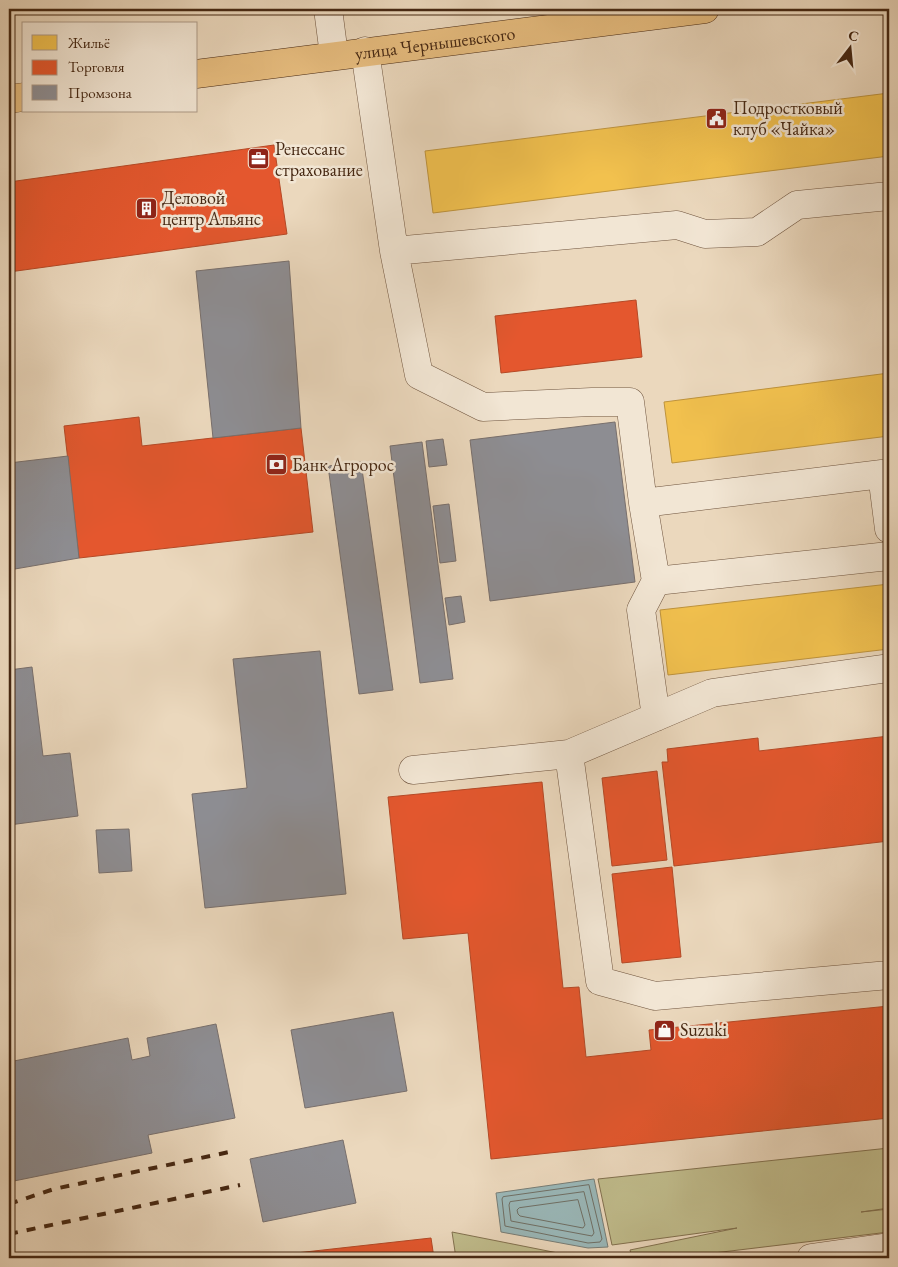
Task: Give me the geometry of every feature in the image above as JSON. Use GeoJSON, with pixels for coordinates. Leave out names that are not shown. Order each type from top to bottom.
{"type":"FeatureCollection","features":[{"type":"Feature","properties":{"kind":"main road","name":"улица Чернышевского"},"geometry":{"type":"LineString","coordinates":[[198,74],[364,51],[705,9]]}},
{"type":"Feature","properties":{"kind":"main road"},"geometry":{"type":"LineString","coordinates":[[9,99],[22,97]]}},
{"type":"Feature","properties":{"kind":"street"},"geometry":{"type":"LineString","coordinates":[[328,9],[334,55]]}},
{"type":"Feature","properties":{"kind":"street"},"geometry":{"type":"LineString","coordinates":[[364,51],[394,252],[419,375],[483,407],[630,402],[643,503],[656,581],[641,610],[656,717]]}},
{"type":"Feature","properties":{"kind":"street"},"geometry":{"type":"LineString","coordinates":[[394,252],[677,225],[705,234],[758,232],[797,205],[889,196]]}},
{"type":"Feature","properties":{"kind":"street"},"geometry":{"type":"LineString","coordinates":[[643,503],[882,474],[889,529]]}},
{"type":"Feature","properties":{"kind":"street"},"geometry":{"type":"LineString","coordinates":[[656,581],[889,556]]}},
{"type":"Feature","properties":{"kind":"street"},"geometry":{"type":"LineString","coordinates":[[413,770],[569,754],[712,693],[889,668]]}},
{"type":"Feature","properties":{"kind":"street"},"geometry":{"type":"LineString","coordinates":[[569,754],[600,981],[655,996],[889,975]]}},
{"type":"Feature","properties":{"kind":"street"},"geometry":{"type":"LineString","coordinates":[[812,1258],[889,1247]]}},
{"type":"Feature","properties":{"kind":"shaded area"},"geometry":{"type":"Polygon","coordinates":[[[889,1148],[889,1208],[861,1212],[889,1209],[889,1232],[672,1258],[632,1258],[630,1250],[737,1228],[612,1245],[598,1179],[889,1148]]]}},
{"type":"Feature","properties":{"kind":"shaded area"},"geometry":{"type":"Polygon","coordinates":[[[452,1232],[558,1253],[591,1256],[591,1258],[456,1258],[452,1232]]]}},
{"type":"Feature","properties":{"kind":"water"},"geometry":{"type":"Polygon","coordinates":[[[594,1179],[608,1247],[588,1248],[501,1232],[496,1193],[594,1179]]]}},
{"type":"Feature","properties":{"kind":"building: Жильё"},"geometry":{"type":"Polygon","coordinates":[[[889,93],[889,156],[433,213],[425,151],[889,93]]]}},
{"type":"Feature","properties":{"kind":"building: Жильё"},"geometry":{"type":"Polygon","coordinates":[[[889,373],[889,436],[672,463],[664,402],[889,373]]]}},
{"type":"Feature","properties":{"kind":"building: Жильё"},"geometry":{"type":"Polygon","coordinates":[[[889,584],[889,649],[668,675],[660,610],[889,584]]]}},
{"type":"Feature","properties":{"kind":"building: Торговля","name":"Деловой центр Альянс"},"geometry":{"type":"Polygon","coordinates":[[[274,145],[287,234],[9,272],[9,182],[274,145]]]}},
{"type":"Feature","properties":{"kind":"building: Торговля"},"geometry":{"type":"Polygon","coordinates":[[[636,300],[642,357],[501,373],[495,316],[636,300]]]}},
{"type":"Feature","properties":{"kind":"building: Торговля"},"geometry":{"type":"Polygon","coordinates":[[[139,417],[142,446],[301,428],[313,532],[79,558],[64,426],[139,417]]]}},
{"type":"Feature","properties":{"kind":"building: Торговля"},"geometry":{"type":"Polygon","coordinates":[[[889,736],[889,841],[674,866],[662,762],[668,762],[667,749],[758,738],[759,751],[889,736]]]}},
{"type":"Feature","properties":{"kind":"building: Торговля"},"geometry":{"type":"Polygon","coordinates":[[[657,771],[667,860],[612,866],[602,778],[657,771]]]}},
{"type":"Feature","properties":{"kind":"building: Торговля"},"geometry":{"type":"Polygon","coordinates":[[[542,782],[563,988],[579,987],[586,1057],[651,1050],[649,1030],[889,1006],[889,1118],[491,1159],[468,933],[403,939],[388,797],[542,782]]]}},
{"type":"Feature","properties":{"kind":"building: Торговля"},"geometry":{"type":"Polygon","coordinates":[[[672,867],[681,957],[622,963],[612,874],[672,867]]]}},
{"type":"Feature","properties":{"kind":"building: Торговля"},"geometry":{"type":"Polygon","coordinates":[[[431,1238],[434,1258],[296,1258],[296,1253],[431,1238]]]}},
{"type":"Feature","properties":{"kind":"building: Промзона"},"geometry":{"type":"Polygon","coordinates":[[[289,261],[301,428],[213,438],[196,271],[289,261]]]}},
{"type":"Feature","properties":{"kind":"building: Промзона"},"geometry":{"type":"Polygon","coordinates":[[[615,422],[635,582],[490,601],[470,440],[615,422]]]}},
{"type":"Feature","properties":{"kind":"building: Промзона"},"geometry":{"type":"Polygon","coordinates":[[[443,439],[447,465],[429,467],[426,441],[443,439]]]}},
{"type":"Feature","properties":{"kind":"building: Промзона"},"geometry":{"type":"Polygon","coordinates":[[[422,442],[453,679],[420,683],[390,446],[422,442]]]}},
{"type":"Feature","properties":{"kind":"building: Промзона"},"geometry":{"type":"Polygon","coordinates":[[[68,456],[79,558],[9,570],[9,463],[68,456]]]}},
{"type":"Feature","properties":{"kind":"building: Промзона"},"geometry":{"type":"Polygon","coordinates":[[[361,462],[393,690],[359,694],[328,466],[361,462]]]}},
{"type":"Feature","properties":{"kind":"building: Промзона"},"geometry":{"type":"Polygon","coordinates":[[[449,504],[456,561],[440,563],[433,506],[449,504]]]}},
{"type":"Feature","properties":{"kind":"building: Промзона"},"geometry":{"type":"Polygon","coordinates":[[[461,596],[465,622],[449,625],[445,598],[461,596]]]}},
{"type":"Feature","properties":{"kind":"building: Промзона"},"geometry":{"type":"Polygon","coordinates":[[[320,651],[346,894],[205,908],[192,794],[247,788],[233,659],[320,651]]]}},
{"type":"Feature","properties":{"kind":"building: Промзона"},"geometry":{"type":"Polygon","coordinates":[[[32,667],[43,756],[70,753],[78,816],[9,825],[9,670],[32,667]]]}},
{"type":"Feature","properties":{"kind":"building: Промзона"},"geometry":{"type":"Polygon","coordinates":[[[129,829],[132,871],[99,873],[96,830],[129,829]]]}},
{"type":"Feature","properties":{"kind":"building: Промзона"},"geometry":{"type":"Polygon","coordinates":[[[393,1012],[407,1091],[305,1108],[291,1030],[393,1012]]]}},
{"type":"Feature","properties":{"kind":"building: Промзона"},"geometry":{"type":"Polygon","coordinates":[[[216,1024],[235,1118],[148,1135],[152,1153],[9,1182],[9,1062],[128,1038],[132,1060],[150,1056],[147,1038],[216,1024]]]}},
{"type":"Feature","properties":{"kind":"building: Промзона"},"geometry":{"type":"Polygon","coordinates":[[[343,1140],[356,1203],[263,1222],[250,1159],[343,1140]]]}},
{"type":"Feature","properties":{"kind":"railway"},"geometry":{"type":"LineString","coordinates":[[9,1204],[54,1189],[234,1151]]}},
{"type":"Feature","properties":{"kind":"railway"},"geometry":{"type":"LineString","coordinates":[[9,1234],[240,1185]]}},
{"type":"Feature","properties":{"kind":"place","name":"Подростковый клуб «Чайка»"},"geometry":{"type":"Point","coordinates":[717,118]}},
{"type":"Feature","properties":{"kind":"place","name":"Ренессанс страхование"},"geometry":{"type":"Point","coordinates":[259,159]}},
{"type":"Feature","properties":{"kind":"place","name":"Деловой центр Альянс"},"geometry":{"type":"Point","coordinates":[146,208]}},
{"type":"Feature","properties":{"kind":"place","name":"Банк Агророс"},"geometry":{"type":"Point","coordinates":[276,465]}},
{"type":"Feature","properties":{"kind":"place","name":"Suzuki"},"geometry":{"type":"Point","coordinates":[664,1030]}}]}
